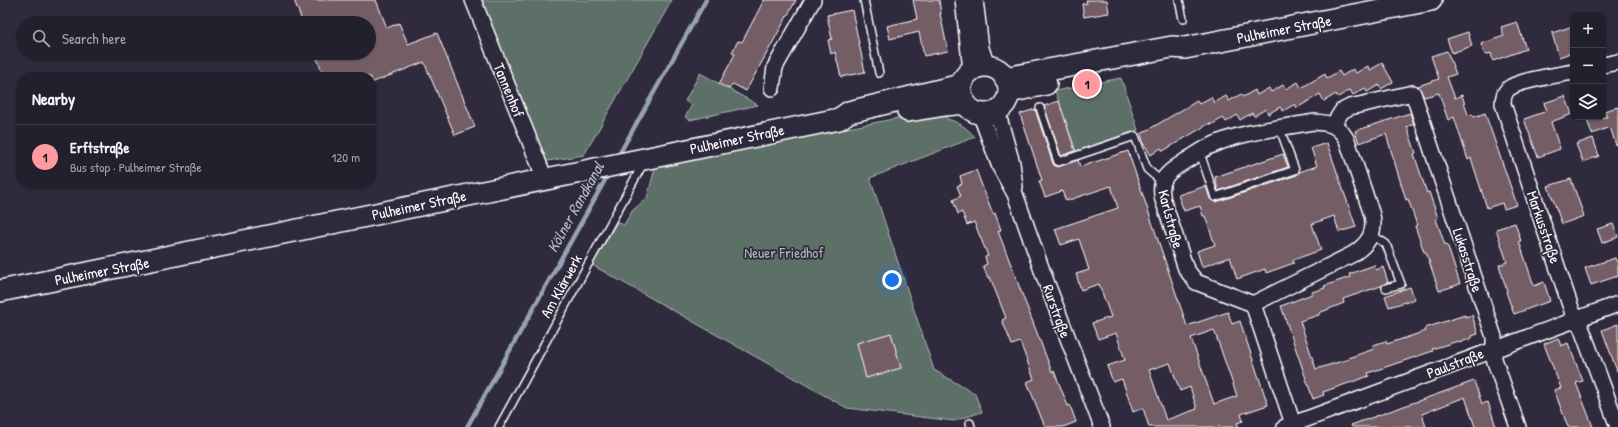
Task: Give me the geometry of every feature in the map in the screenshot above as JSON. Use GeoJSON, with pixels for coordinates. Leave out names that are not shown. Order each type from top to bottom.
{"type":"FeatureCollection","features":[{"type":"Feature","properties":{"kind":"main road","name":"Pulheimer Straße"},"geometry":{"type":"LineString","coordinates":[[1007,85],[1176,55],[1185,48],[1431,0]]}},
{"type":"Feature","properties":{"kind":"main road"},"geometry":{"type":"LineString","coordinates":[[1001,72],[1007,85],[1007,99],[1003,106],[977,91],[1001,72]]}},
{"type":"Feature","properties":{"kind":"main road","name":"Pulheimer Straße"},"geometry":{"type":"LineString","coordinates":[[0,291],[839,119],[849,112],[977,91]]}},
{"type":"Feature","properties":{"kind":"street","name":"Tannenhof"},"geometry":{"type":"LineString","coordinates":[[473,0],[545,179]]}},
{"type":"Feature","properties":{"kind":"street"},"geometry":{"type":"LineString","coordinates":[[772,88],[775,67],[813,0]]}},
{"type":"Feature","properties":{"kind":"street"},"geometry":{"type":"LineString","coordinates":[[963,0],[977,91]]}},
{"type":"Feature","properties":{"kind":"street"},"geometry":{"type":"LineString","coordinates":[[975,0],[982,48],[977,91]]}},
{"type":"Feature","properties":{"kind":"street"},"geometry":{"type":"LineString","coordinates":[[1606,64],[1618,62]]}},
{"type":"Feature","properties":{"kind":"street","name":"Markusstraße"},"geometry":{"type":"LineString","coordinates":[[1570,73],[1524,82],[1509,88],[1505,92],[1503,104],[1572,311],[1577,319],[1618,427]]}},
{"type":"Feature","properties":{"kind":"street","name":"Rurstraße"},"geometry":{"type":"LineString","coordinates":[[977,91],[1000,167],[1015,194],[1102,427]]}},
{"type":"Feature","properties":{"kind":"street","name":"Lukasstraße"},"geometry":{"type":"LineString","coordinates":[[1334,125],[1342,111],[1350,107],[1413,93],[1494,337],[1494,359],[1518,427]]}},
{"type":"Feature","properties":{"kind":"street","name":"Karlstraße"},"geometry":{"type":"LineString","coordinates":[[1253,304],[1196,282],[1191,278],[1186,270],[1163,200],[1160,189],[1162,182],[1173,169],[1212,145],[1226,139],[1314,122],[1334,125]]}},
{"type":"Feature","properties":{"kind":"street"},"geometry":{"type":"LineString","coordinates":[[1290,426],[1253,304],[1353,254],[1363,247],[1372,235],[1372,215],[1347,140],[1341,131],[1334,125]]}},
{"type":"Feature","properties":{"kind":"street","name":"Paulstraße"},"geometry":{"type":"LineString","coordinates":[[1290,426],[1618,304]]}},
{"type":"Feature","properties":{"kind":"lane"},"geometry":{"type":"LineString","coordinates":[[864,0],[879,73]]}},
{"type":"Feature","properties":{"kind":"lane"},"geometry":{"type":"LineString","coordinates":[[1179,0],[1183,20]]}},
{"type":"Feature","properties":{"kind":"lane"},"geometry":{"type":"LineString","coordinates":[[1040,108],[1058,162],[1135,136],[1147,169],[1162,182]]}},
{"type":"Feature","properties":{"kind":"lane"},"geometry":{"type":"LineString","coordinates":[[1200,153],[1215,197],[1295,170],[1280,129]]}},
{"type":"Feature","properties":{"kind":"lane","name":"Am Klärwerk"},"geometry":{"type":"LineString","coordinates":[[499,427],[647,158]]}},
{"type":"Feature","properties":{"kind":"lane"},"geometry":{"type":"LineString","coordinates":[[1372,235],[1386,244],[1401,284],[1386,288]]}},
{"type":"Feature","properties":{"kind":"green space"},"geometry":{"type":"Polygon","coordinates":[[[479,0],[672,0],[584,155],[547,161],[542,157],[479,0]]]}},
{"type":"Feature","properties":{"kind":"green space"},"geometry":{"type":"Polygon","coordinates":[[[700,73],[758,105],[690,120],[685,117],[692,105],[685,101],[700,73]]]}},
{"type":"Feature","properties":{"kind":"green space"},"geometry":{"type":"Polygon","coordinates":[[[1121,78],[1138,130],[1076,151],[1055,91],[1121,78]]]}},
{"type":"Feature","properties":{"kind":"green space","name":"Neuer Friedhof"},"geometry":{"type":"Polygon","coordinates":[[[943,109],[947,119],[962,126],[975,137],[870,178],[934,370],[975,394],[982,412],[954,421],[847,408],[592,265],[617,222],[624,225],[632,211],[647,198],[655,168],[665,164],[783,138],[853,127],[943,109]]]}},
{"type":"Feature","properties":{"kind":"building"},"geometry":{"type":"Polygon","coordinates":[[[294,0],[376,0],[387,28],[399,23],[408,44],[437,33],[475,127],[455,135],[424,62],[376,81],[376,72],[322,72],[318,60],[376,60],[376,16],[300,16],[294,0]]]}},
{"type":"Feature","properties":{"kind":"building"},"geometry":{"type":"Polygon","coordinates":[[[764,0],[796,0],[746,91],[733,84],[729,89],[719,84],[735,54],[732,52],[738,41],[742,42],[764,0]]]}},
{"type":"Feature","properties":{"kind":"building"},"geometry":{"type":"Polygon","coordinates":[[[913,0],[939,0],[940,14],[948,51],[924,56],[919,32],[890,39],[887,26],[917,19],[913,0]]]}},
{"type":"Feature","properties":{"kind":"building"},"geometry":{"type":"Polygon","coordinates":[[[1086,0],[1107,0],[1109,13],[1084,17],[1082,4],[1087,3],[1086,0]]]}},
{"type":"Feature","properties":{"kind":"building"},"geometry":{"type":"Polygon","coordinates":[[[852,10],[865,72],[841,77],[835,52],[831,54],[828,40],[832,39],[827,15],[852,10]]]}},
{"type":"Feature","properties":{"kind":"building"},"geometry":{"type":"Polygon","coordinates":[[[1517,22],[1526,49],[1493,61],[1491,53],[1485,55],[1481,44],[1504,36],[1501,27],[1517,22]]]}},
{"type":"Feature","properties":{"kind":"building"},"geometry":{"type":"Polygon","coordinates":[[[1570,27],[1570,53],[1559,57],[1552,33],[1570,27]]]}},
{"type":"Feature","properties":{"kind":"building"},"geometry":{"type":"Polygon","coordinates":[[[1468,32],[1472,46],[1452,53],[1447,39],[1468,32]]]}},
{"type":"Feature","properties":{"kind":"building"},"geometry":{"type":"Polygon","coordinates":[[[1447,51],[1456,74],[1447,77],[1455,98],[1462,95],[1468,115],[1472,114],[1474,117],[1485,113],[1517,205],[1504,209],[1502,203],[1487,208],[1471,158],[1468,160],[1454,117],[1448,120],[1439,93],[1424,97],[1418,86],[1439,79],[1431,56],[1447,51]]]}},
{"type":"Feature","properties":{"kind":"building"},"geometry":{"type":"Polygon","coordinates":[[[1382,63],[1393,82],[1381,89],[1379,85],[1367,92],[1365,88],[1353,95],[1350,90],[1338,97],[1336,94],[1324,101],[1320,94],[1297,108],[1295,104],[1283,111],[1280,107],[1268,114],[1266,109],[1254,116],[1252,113],[1240,120],[1237,115],[1226,122],[1223,118],[1211,125],[1210,123],[1163,151],[1161,148],[1151,155],[1144,144],[1141,134],[1197,101],[1199,104],[1211,97],[1214,103],[1226,96],[1229,101],[1241,94],[1243,97],[1255,90],[1257,95],[1269,88],[1271,92],[1283,85],[1286,89],[1298,82],[1301,88],[1325,74],[1327,78],[1339,71],[1342,76],[1353,69],[1356,73],[1368,66],[1370,70],[1382,63]]]}},
{"type":"Feature","properties":{"kind":"building"},"geometry":{"type":"Polygon","coordinates":[[[1565,96],[1570,109],[1570,115],[1551,122],[1560,149],[1538,157],[1524,119],[1547,111],[1544,103],[1565,96]]]}},
{"type":"Feature","properties":{"kind":"building"},"geometry":{"type":"Polygon","coordinates":[[[1059,101],[1075,151],[1061,156],[1044,106],[1059,101]]]}},
{"type":"Feature","properties":{"kind":"building"},"geometry":{"type":"Polygon","coordinates":[[[1618,107],[1618,144],[1616,145],[1610,127],[1592,134],[1587,120],[1606,120],[1606,110],[1618,107]]]}},
{"type":"Feature","properties":{"kind":"building"},"geometry":{"type":"Polygon","coordinates":[[[1035,109],[1053,164],[1057,167],[1078,160],[1080,167],[1128,151],[1187,326],[1228,312],[1232,324],[1240,321],[1268,405],[1241,414],[1243,421],[1237,423],[1239,427],[1149,427],[1143,408],[1133,412],[1122,379],[1113,382],[1107,366],[1125,360],[1116,333],[1098,339],[1092,323],[1111,317],[1099,284],[1081,290],[1076,274],[1089,270],[1079,239],[1061,245],[1055,229],[1118,208],[1111,186],[1066,201],[1062,191],[1045,197],[1039,181],[1042,180],[1020,114],[1035,109]],[[1214,330],[1191,338],[1214,404],[1237,396],[1214,330]],[[1170,363],[1149,370],[1166,420],[1197,409],[1190,387],[1180,391],[1170,363]]]}},
{"type":"Feature","properties":{"kind":"building"},"geometry":{"type":"Polygon","coordinates":[[[1410,113],[1414,124],[1407,127],[1416,153],[1414,154],[1427,193],[1429,192],[1438,218],[1436,219],[1445,245],[1447,244],[1460,284],[1439,291],[1426,252],[1424,252],[1415,226],[1417,225],[1408,199],[1406,200],[1386,134],[1359,143],[1355,131],[1410,113]]]}},
{"type":"Feature","properties":{"kind":"building"},"geometry":{"type":"Polygon","coordinates":[[[1593,138],[1599,156],[1583,162],[1576,144],[1593,138]]]}},
{"type":"Feature","properties":{"kind":"building"},"geometry":{"type":"Polygon","coordinates":[[[1327,143],[1356,227],[1339,232],[1334,216],[1312,224],[1321,250],[1293,260],[1294,263],[1266,273],[1265,269],[1237,279],[1230,257],[1202,267],[1197,251],[1215,245],[1200,206],[1184,211],[1178,195],[1206,186],[1210,199],[1216,202],[1297,175],[1299,172],[1317,166],[1311,148],[1327,143]]]}},
{"type":"Feature","properties":{"kind":"building"},"geometry":{"type":"Polygon","coordinates":[[[1283,154],[1288,167],[1218,191],[1215,177],[1283,154]]]}},
{"type":"Feature","properties":{"kind":"building"},"geometry":{"type":"Polygon","coordinates":[[[976,170],[993,214],[995,213],[1001,230],[998,231],[1052,372],[1054,371],[1068,406],[1070,405],[1076,422],[1063,427],[1045,427],[1027,382],[1034,379],[1020,342],[1012,345],[1002,320],[1006,318],[990,277],[988,278],[983,266],[987,264],[985,257],[988,256],[974,222],[967,225],[962,212],[958,214],[953,200],[961,196],[957,186],[962,184],[960,176],[976,170]]]}},
{"type":"Feature","properties":{"kind":"building"},"geometry":{"type":"Polygon","coordinates":[[[1571,179],[1584,216],[1562,224],[1548,186],[1571,179]]]}},
{"type":"Feature","properties":{"kind":"building"},"geometry":{"type":"Polygon","coordinates":[[[1515,223],[1521,241],[1519,241],[1534,286],[1544,282],[1550,301],[1514,314],[1506,292],[1507,291],[1499,265],[1507,262],[1496,229],[1515,223]]]}},
{"type":"Feature","properties":{"kind":"building"},"geometry":{"type":"Polygon","coordinates":[[[1613,224],[1618,237],[1602,243],[1597,229],[1613,224]]]}},
{"type":"Feature","properties":{"kind":"building"},"geometry":{"type":"Polygon","coordinates":[[[1615,258],[1618,265],[1618,276],[1591,285],[1585,268],[1615,258]]]}},
{"type":"Feature","properties":{"kind":"building"},"geometry":{"type":"Polygon","coordinates":[[[1375,265],[1376,270],[1383,267],[1388,282],[1381,286],[1343,299],[1344,303],[1319,313],[1319,315],[1300,321],[1316,369],[1349,359],[1348,358],[1374,349],[1373,345],[1386,341],[1387,344],[1426,331],[1425,328],[1465,315],[1465,317],[1472,315],[1478,334],[1459,343],[1458,341],[1432,349],[1433,351],[1368,373],[1369,376],[1323,392],[1324,395],[1313,399],[1281,306],[1312,294],[1312,292],[1325,288],[1324,286],[1350,277],[1349,274],[1375,265]]]}},
{"type":"Feature","properties":{"kind":"building"},"geometry":{"type":"Polygon","coordinates":[[[1410,287],[1415,299],[1389,307],[1385,296],[1410,287]]]}},
{"type":"Feature","properties":{"kind":"building"},"geometry":{"type":"Polygon","coordinates":[[[1618,324],[1618,371],[1617,371],[1602,330],[1618,324]]]}},
{"type":"Feature","properties":{"kind":"building"},"geometry":{"type":"Polygon","coordinates":[[[891,333],[901,368],[866,378],[857,343],[891,333]]]}},
{"type":"Feature","properties":{"kind":"building"},"geometry":{"type":"Polygon","coordinates":[[[1558,338],[1561,346],[1568,343],[1583,381],[1576,383],[1593,427],[1568,427],[1554,390],[1561,388],[1544,344],[1558,338]]]}},
{"type":"Feature","properties":{"kind":"building"},"geometry":{"type":"Polygon","coordinates":[[[1474,381],[1482,404],[1488,402],[1496,427],[1475,427],[1465,397],[1422,414],[1426,427],[1352,427],[1351,425],[1474,381]]]}},
{"type":"Feature","properties":{"kind":"waterway","name":"Kölner Randkanal"},"geometry":{"type":"LineString","coordinates":[[617,158],[706,0]]}},
{"type":"Feature","properties":{"kind":"waterway","name":"Kölner Randkanal"},"geometry":{"type":"LineString","coordinates":[[467,427],[609,173]]}},
{"type":"Feature","properties":{"kind":"place","name":"Erftstraße"},"geometry":{"type":"Point","coordinates":[1087,84]}}]}
